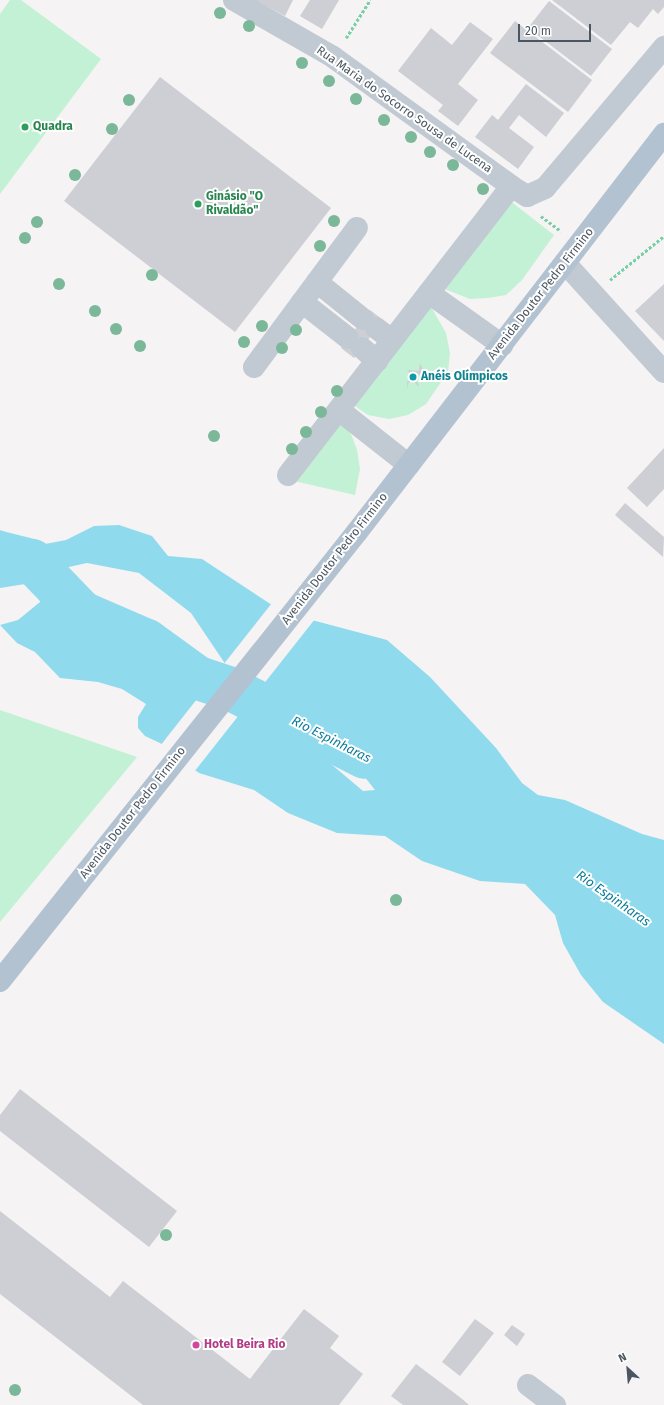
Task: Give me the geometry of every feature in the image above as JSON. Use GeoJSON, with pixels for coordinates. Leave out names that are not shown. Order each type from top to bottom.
{"type":"FeatureCollection","features":[{"type":"Feature","properties":{"kind":"main road","name":"Avenida Doutor Pedro Firmino"},"geometry":{"type":"LineString","coordinates":[[0,980],[370,516],[664,134]]}},
{"type":"Feature","properties":{"kind":"street","name":"Rua Maria do Socorro Sousa de Lucena"},"geometry":{"type":"LineString","coordinates":[[234,0],[333,57],[527,196],[545,188],[664,47]]}},
{"type":"Feature","properties":{"kind":"street"},"geometry":{"type":"LineString","coordinates":[[288,475],[339,410],[362,349],[377,329],[429,293],[511,186]]}},
{"type":"Feature","properties":{"kind":"street"},"geometry":{"type":"LineString","coordinates":[[254,366],[357,228]]}},
{"type":"Feature","properties":{"kind":"street"},"geometry":{"type":"LineString","coordinates":[[564,263],[664,372]]}},
{"type":"Feature","properties":{"kind":"street"},"geometry":{"type":"LineString","coordinates":[[317,282],[377,329]]}},
{"type":"Feature","properties":{"kind":"street"},"geometry":{"type":"LineString","coordinates":[[429,293],[502,345]]}},
{"type":"Feature","properties":{"kind":"street"},"geometry":{"type":"LineString","coordinates":[[302,302],[362,349]]}},
{"type":"Feature","properties":{"kind":"street"},"geometry":{"type":"LineString","coordinates":[[339,410],[409,465]]}},
{"type":"Feature","properties":{"kind":"street"},"geometry":{"type":"LineString","coordinates":[[528,1385],[555,1405]]}},
{"type":"Feature","properties":{"kind":"path"},"geometry":{"type":"LineString","coordinates":[[333,57],[370,0]]}},
{"type":"Feature","properties":{"kind":"path"},"geometry":{"type":"LineString","coordinates":[[537,213],[579,245]]}},
{"type":"Feature","properties":{"kind":"path"},"geometry":{"type":"LineString","coordinates":[[593,294],[664,236]]}},
{"type":"Feature","properties":{"kind":"green space","name":"Quadra"},"geometry":{"type":"Polygon","coordinates":[[[10,0],[21,0],[101,59],[0,194],[0,14],[10,0]]]}},
{"type":"Feature","properties":{"kind":"green space"},"geometry":{"type":"Polygon","coordinates":[[[509,200],[554,235],[522,280],[506,295],[488,298],[470,299],[442,288],[509,200]]]}},
{"type":"Feature","properties":{"kind":"green space"},"geometry":{"type":"Polygon","coordinates":[[[430,305],[446,333],[450,353],[448,372],[426,404],[408,415],[389,419],[368,415],[352,404],[430,305]]]}},
{"type":"Feature","properties":{"kind":"green space"},"geometry":{"type":"Polygon","coordinates":[[[340,421],[351,434],[357,450],[360,469],[355,495],[294,481],[340,421]]]}},
{"type":"Feature","properties":{"kind":"green space"},"geometry":{"type":"Polygon","coordinates":[[[0,710],[137,757],[0,922],[0,710]]]}},
{"type":"Feature","properties":{"kind":"water"},"geometry":{"type":"Polygon","coordinates":[[[119,525],[152,536],[168,556],[202,559],[272,605],[226,665],[191,613],[139,573],[87,563],[64,568],[64,587],[85,605],[124,624],[210,689],[164,745],[145,736],[138,728],[138,717],[146,704],[122,689],[98,682],[60,678],[35,652],[17,643],[0,625],[18,620],[40,602],[43,594],[25,584],[0,588],[0,530],[40,545],[66,540],[94,526],[119,525]]]}},
{"type":"Feature","properties":{"kind":"water"},"geometry":{"type":"Polygon","coordinates":[[[293,615],[387,640],[430,677],[496,748],[522,783],[538,795],[565,800],[642,834],[664,840],[664,1044],[603,1002],[581,975],[563,943],[555,915],[525,884],[480,881],[422,861],[385,836],[337,833],[288,813],[254,790],[199,773],[178,758],[225,700],[247,715],[267,720],[331,764],[363,791],[375,790],[353,762],[240,683],[293,615]]]}},
{"type":"Feature","properties":{"kind":"pier"},"geometry":{"type":"Polygon","coordinates":[[[272,603],[289,613],[315,619],[255,695],[238,684],[223,665],[272,603]]]}},
{"type":"Feature","properties":{"kind":"pier"},"geometry":{"type":"Polygon","coordinates":[[[208,685],[243,710],[194,772],[160,746],[208,685]]]}},
{"type":"Feature","properties":{"kind":"building"},"geometry":{"type":"Polygon","coordinates":[[[255,0],[293,0],[285,16],[255,0]]]}},
{"type":"Feature","properties":{"kind":"building"},"geometry":{"type":"Polygon","coordinates":[[[310,0],[339,0],[322,29],[300,16],[310,0]]]}},
{"type":"Feature","properties":{"kind":"building"},"geometry":{"type":"Polygon","coordinates":[[[552,0],[664,0],[664,7],[658,14],[653,9],[638,28],[630,22],[611,45],[552,0]]]}},
{"type":"Feature","properties":{"kind":"building"},"geometry":{"type":"Polygon","coordinates":[[[549,1],[612,49],[591,76],[528,28],[549,1]]]}},
{"type":"Feature","properties":{"kind":"building"},"geometry":{"type":"Polygon","coordinates":[[[515,21],[592,80],[568,112],[490,53],[515,21]]]}},
{"type":"Feature","properties":{"kind":"building"},"geometry":{"type":"Polygon","coordinates":[[[470,22],[493,39],[458,84],[478,100],[458,126],[438,111],[443,105],[398,71],[431,28],[452,45],[470,22]]]}},
{"type":"Feature","properties":{"kind":"building","name":"Ginásio \"O Rivaldão\""},"geometry":{"type":"Polygon","coordinates":[[[160,77],[331,208],[235,332],[64,201],[160,77]]]}},
{"type":"Feature","properties":{"kind":"building"},"geometry":{"type":"Polygon","coordinates":[[[526,84],[564,113],[546,137],[519,115],[509,128],[534,147],[518,169],[475,137],[492,115],[498,120],[526,84]]]}},
{"type":"Feature","properties":{"kind":"building"},"geometry":{"type":"Polygon","coordinates":[[[664,284],[664,341],[635,311],[664,284]]]}},
{"type":"Feature","properties":{"kind":"building"},"geometry":{"type":"Polygon","coordinates":[[[370,310],[383,320],[354,358],[341,348],[370,310]]]}},
{"type":"Feature","properties":{"kind":"building"},"geometry":{"type":"Polygon","coordinates":[[[420,363],[425,375],[415,374],[414,380],[418,383],[419,387],[413,381],[408,383],[407,390],[407,382],[413,376],[407,370],[419,371],[420,363]]]}},
{"type":"Feature","properties":{"kind":"building"},"geometry":{"type":"Polygon","coordinates":[[[664,448],[664,489],[647,507],[627,488],[664,448]]]}},
{"type":"Feature","properties":{"kind":"building"},"geometry":{"type":"Polygon","coordinates":[[[625,503],[664,537],[663,557],[615,515],[625,503]]]}},
{"type":"Feature","properties":{"kind":"building"},"geometry":{"type":"Polygon","coordinates":[[[20,1089],[177,1211],[149,1247],[0,1131],[0,1115],[20,1089]]]}},
{"type":"Feature","properties":{"kind":"building"},"geometry":{"type":"Polygon","coordinates":[[[0,1211],[110,1297],[123,1281],[250,1379],[304,1309],[339,1336],[330,1348],[363,1374],[339,1405],[143,1405],[0,1294],[0,1211]]]}},
{"type":"Feature","properties":{"kind":"building"},"geometry":{"type":"Polygon","coordinates":[[[475,1319],[494,1333],[460,1376],[442,1362],[475,1319]]]}},
{"type":"Feature","properties":{"kind":"building"},"geometry":{"type":"Polygon","coordinates":[[[512,1325],[525,1334],[517,1346],[504,1335],[512,1325]]]}},
{"type":"Feature","properties":{"kind":"building"},"geometry":{"type":"Polygon","coordinates":[[[416,1364],[469,1405],[403,1405],[391,1396],[416,1364]]]}},
{"type":"Feature","properties":{"kind":"waterway","name":"Rio Espinharas"},"geometry":{"type":"LineString","coordinates":[[0,553],[32,561],[82,613],[147,641],[198,678],[231,689],[365,757]]}},
{"type":"Feature","properties":{"kind":"place","name":"Quadra"},"geometry":{"type":"Point","coordinates":[25,127]}},
{"type":"Feature","properties":{"kind":"place","name":"Ginásio \"O Rivaldão\""},"geometry":{"type":"Point","coordinates":[198,204]}},
{"type":"Feature","properties":{"kind":"place","name":"Anéis Olímpicos"},"geometry":{"type":"Point","coordinates":[413,377]}},
{"type":"Feature","properties":{"kind":"place","name":"Hotel Beira Rio"},"geometry":{"type":"Point","coordinates":[196,1345]}}]}
